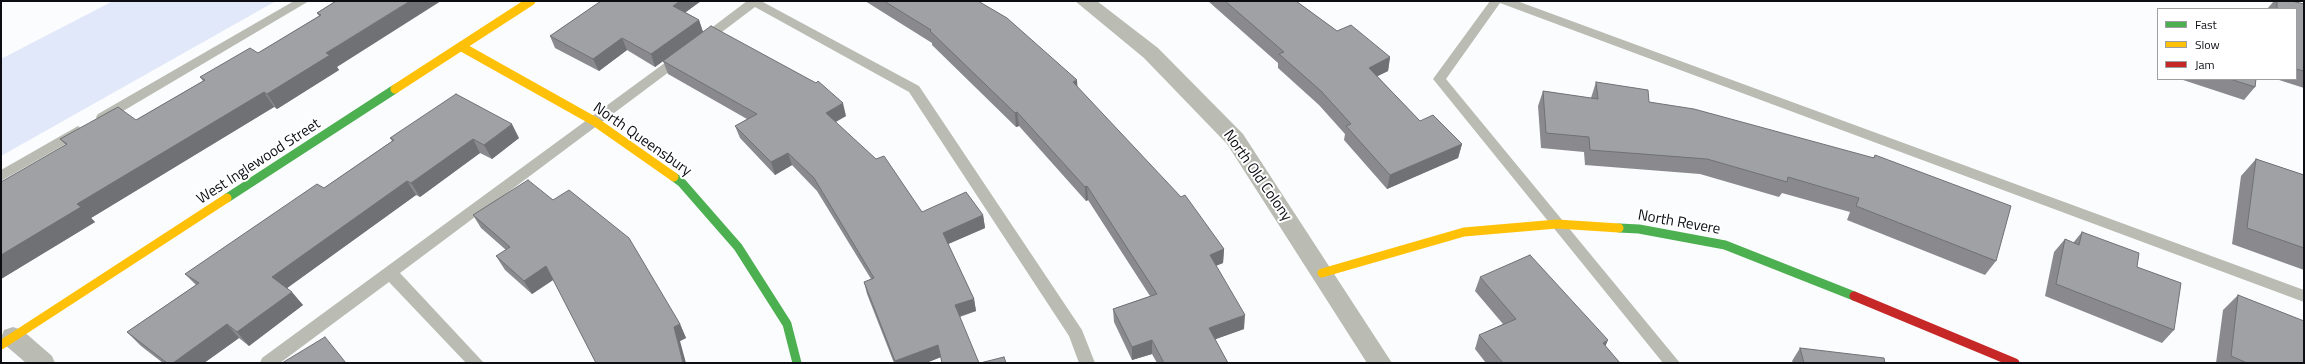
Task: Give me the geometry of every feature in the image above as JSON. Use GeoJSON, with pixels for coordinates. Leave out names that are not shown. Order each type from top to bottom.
{"type":"FeatureCollection","features":[{"type":"Feature","properties":{"kind":"street","name":"West Inglewood Street"},"geometry":{"type":"LineString","coordinates":[[7,341],[531,1]]}},
{"type":"Feature","properties":{"kind":"street","name":"North Old Colony"},"geometry":{"type":"LineString","coordinates":[[1085,1],[1151,53],[1235,139],[1380,363]]}},
{"type":"Feature","properties":{"kind":"street","name":"North Queensbury"},"geometry":{"type":"LineString","coordinates":[[462,47],[594,121],[682,183],[738,247],[787,324],[797,363]]}},
{"type":"Feature","properties":{"kind":"street","name":"North Revere"},"geometry":{"type":"LineString","coordinates":[[1322,273],[1464,232],[1557,224],[1639,229],[1725,245],[1796,271],[2015,363]]}},
{"type":"Feature","properties":{"kind":"street"},"geometry":{"type":"LineString","coordinates":[[7,341],[43,363]]}},
{"type":"Feature","properties":{"kind":"lane"},"geometry":{"type":"LineString","coordinates":[[1,176],[303,1]]}},
{"type":"Feature","properties":{"kind":"lane"},"geometry":{"type":"LineString","coordinates":[[268,363],[755,1],[914,89],[1076,334],[1086,363]]}},
{"type":"Feature","properties":{"kind":"lane"},"geometry":{"type":"LineString","coordinates":[[1496,1],[1439,79],[1672,363]]}},
{"type":"Feature","properties":{"kind":"lane"},"geometry":{"type":"LineString","coordinates":[[1505,1],[2304,296]]}},
{"type":"Feature","properties":{"kind":"lane"},"geometry":{"type":"LineString","coordinates":[[390,273],[476,363]]}},
{"type":"Feature","properties":{"kind":"shaded area"},"geometry":{"type":"Polygon","coordinates":[[[113,1],[276,1],[1,156],[1,59],[113,1]]]}},
{"type":"Feature","properties":{"kind":"building"},"geometry":{"type":"Polygon","coordinates":[[[336,1],[410,1],[326,53],[330,55],[267,94],[264,92],[77,204],[81,207],[1,255],[1,182],[67,144],[60,139],[118,107],[136,120],[205,80],[200,77],[250,48],[258,53],[321,15],[317,13],[336,1]]]}},
{"type":"Feature","properties":{"kind":"building"},"geometry":{"type":"Polygon","coordinates":[[[601,1],[680,1],[673,6],[699,20],[651,54],[622,38],[593,59],[550,36],[601,1]]]}},
{"type":"Feature","properties":{"kind":"building"},"geometry":{"type":"Polygon","coordinates":[[[884,1],[978,1],[1007,18],[1077,80],[1073,82],[1181,197],[1185,195],[1224,249],[1210,255],[1245,315],[1209,328],[1228,363],[1164,363],[1152,340],[1132,347],[1113,309],[1157,294],[1087,186],[1085,187],[1017,112],[1015,113],[930,31],[931,30],[884,1]]]}},
{"type":"Feature","properties":{"kind":"building"},"geometry":{"type":"Polygon","coordinates":[[[1225,1],[1296,1],[1337,31],[1351,25],[1390,57],[1369,68],[1420,121],[1433,115],[1462,144],[1390,175],[1346,126],[1351,124],[1321,91],[1279,54],[1284,52],[1225,1]]]}},
{"type":"Feature","properties":{"kind":"building"},"geometry":{"type":"Polygon","coordinates":[[[2277,1],[2292,1],[2304,4],[2304,71],[2297,69],[2297,8],[2277,8],[2277,1]]]}},
{"type":"Feature","properties":{"kind":"building"},"geometry":{"type":"Polygon","coordinates":[[[711,26],[816,83],[818,81],[843,103],[826,113],[876,159],[884,156],[922,212],[966,192],[983,215],[943,233],[974,299],[955,305],[979,363],[942,363],[938,345],[895,361],[864,282],[874,278],[814,178],[788,153],[771,162],[735,126],[757,114],[663,61],[711,26]]]}},
{"type":"Feature","properties":{"kind":"building"},"geometry":{"type":"Polygon","coordinates":[[[2233,80],[2256,80],[2255,87],[2233,80]]]}},
{"type":"Feature","properties":{"kind":"building"},"geometry":{"type":"Polygon","coordinates":[[[1596,82],[1648,90],[1649,102],[1694,109],[1874,158],[1875,155],[2011,206],[1996,261],[1856,206],[1859,198],[1788,177],[1787,182],[1707,159],[1590,150],[1589,137],[1546,133],[1543,91],[1598,99],[1596,82]]]}},
{"type":"Feature","properties":{"kind":"building"},"geometry":{"type":"Polygon","coordinates":[[[456,94],[512,124],[484,145],[473,139],[411,183],[407,181],[272,277],[292,292],[237,332],[227,324],[173,363],[167,363],[127,332],[199,283],[185,274],[317,184],[324,188],[394,140],[390,138],[456,94]]]}},
{"type":"Feature","properties":{"kind":"building"},"geometry":{"type":"Polygon","coordinates":[[[2256,159],[2304,175],[2304,248],[2247,228],[2256,159]]]}},
{"type":"Feature","properties":{"kind":"building"},"geometry":{"type":"Polygon","coordinates":[[[528,180],[553,200],[569,190],[629,238],[680,324],[674,327],[683,363],[596,363],[546,266],[524,281],[496,256],[510,247],[473,215],[528,180]]]}},
{"type":"Feature","properties":{"kind":"building"},"geometry":{"type":"Polygon","coordinates":[[[2082,232],[2139,253],[2137,267],[2181,283],[2174,330],[2056,284],[2065,239],[2079,245],[2082,232]]]}},
{"type":"Feature","properties":{"kind":"building"},"geometry":{"type":"Polygon","coordinates":[[[1530,255],[1608,340],[1603,343],[1620,363],[1503,363],[1479,335],[1516,319],[1480,277],[1530,255]]]}},
{"type":"Feature","properties":{"kind":"building"},"geometry":{"type":"Polygon","coordinates":[[[2238,295],[2304,321],[2304,363],[2247,363],[2231,356],[2238,295]]]}},
{"type":"Feature","properties":{"kind":"building"},"geometry":{"type":"Polygon","coordinates":[[[325,337],[346,363],[282,363],[325,337]]]}},
{"type":"Feature","properties":{"kind":"building"},"geometry":{"type":"Polygon","coordinates":[[[1800,348],[1884,358],[1885,363],[1804,363],[1800,348]]]}},
{"type":"Feature","properties":{"kind":"building"},"geometry":{"type":"Polygon","coordinates":[[[1004,357],[1006,363],[980,363],[1004,357]]]}},
{"type":"Feature","properties":{"kind":"traffic: fast"},"geometry":{"type":"LineString","coordinates":[[227,198],[395,89]]}},
{"type":"Feature","properties":{"kind":"traffic: fast"},"geometry":{"type":"LineString","coordinates":[[674,177],[682,183],[738,247],[787,324],[797,363]]}},
{"type":"Feature","properties":{"kind":"traffic: fast"},"geometry":{"type":"LineString","coordinates":[[1619,228],[1639,229],[1725,245],[1854,296]]}},
{"type":"Feature","properties":{"kind":"traffic: slow"},"geometry":{"type":"LineString","coordinates":[[395,89],[531,1]]}},
{"type":"Feature","properties":{"kind":"traffic: slow"},"geometry":{"type":"LineString","coordinates":[[462,47],[594,121],[674,177]]}},
{"type":"Feature","properties":{"kind":"traffic: slow"},"geometry":{"type":"LineString","coordinates":[[1,345],[227,198]]}},
{"type":"Feature","properties":{"kind":"traffic: slow"},"geometry":{"type":"LineString","coordinates":[[1322,273],[1464,232],[1557,224],[1619,228]]}},
{"type":"Feature","properties":{"kind":"traffic: jam"},"geometry":{"type":"LineString","coordinates":[[1854,296],[2015,363]]}}]}
